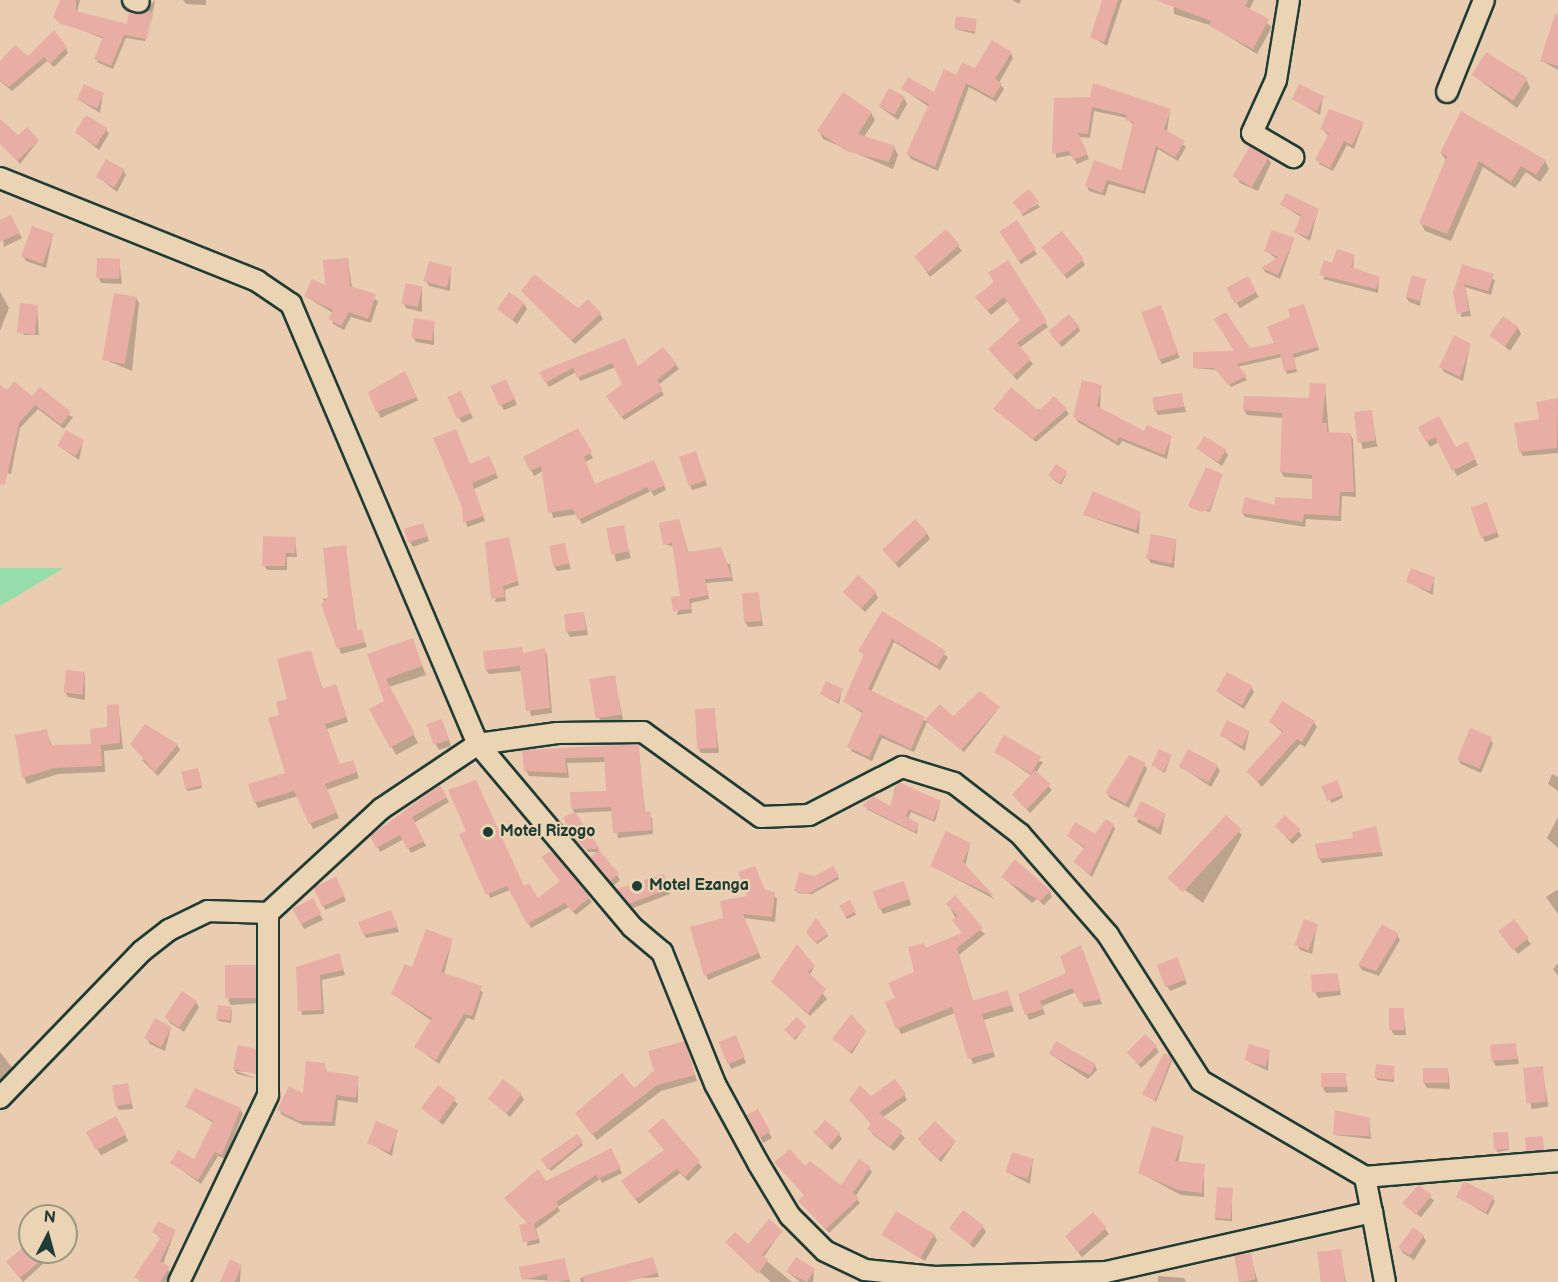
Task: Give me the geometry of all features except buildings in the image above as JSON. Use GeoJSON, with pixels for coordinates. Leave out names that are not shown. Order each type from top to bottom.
{"type":"FeatureCollection","features":[{"type":"Feature","properties":{"kind":"street"},"geometry":{"type":"LineString","coordinates":[[1289,0],[1276,80],[1252,133],[1293,157]]}},
{"type":"Feature","properties":{"kind":"street"},"geometry":{"type":"LineString","coordinates":[[1447,92],[1484,0]]}},
{"type":"Feature","properties":{"kind":"street"},"geometry":{"type":"LineString","coordinates":[[0,178],[257,281],[291,304],[478,744],[632,927],[662,952],[715,1084],[752,1153],[790,1216],[825,1251],[865,1270],[935,1277],[1106,1272],[1372,1212]]}},
{"type":"Feature","properties":{"kind":"street"},"geometry":{"type":"LineString","coordinates":[[0,1098],[142,951],[170,930],[208,911],[268,914],[381,809],[478,744],[556,733],[643,732],[761,817],[809,815],[902,766],[954,783],[1020,834],[1108,935],[1201,1081],[1365,1177],[1558,1161]]}},
{"type":"Feature","properties":{"kind":"street"},"geometry":{"type":"LineString","coordinates":[[179,1282],[268,1095],[268,914]]}},
{"type":"Feature","properties":{"kind":"street"},"geometry":{"type":"LineString","coordinates":[[1365,1177],[1385,1282]]}},
{"type":"Feature","properties":{"kind":"green space"},"geometry":{"type":"Polygon","coordinates":[[[0,568],[64,568],[0,606],[0,568]]]}},
{"type":"Feature","properties":{"kind":"place","name":"Motel Rizogo"},"geometry":{"type":"Point","coordinates":[488,832]}},
{"type":"Feature","properties":{"kind":"place","name":"Motel Ezanga"},"geometry":{"type":"Point","coordinates":[637,886]}}]}
